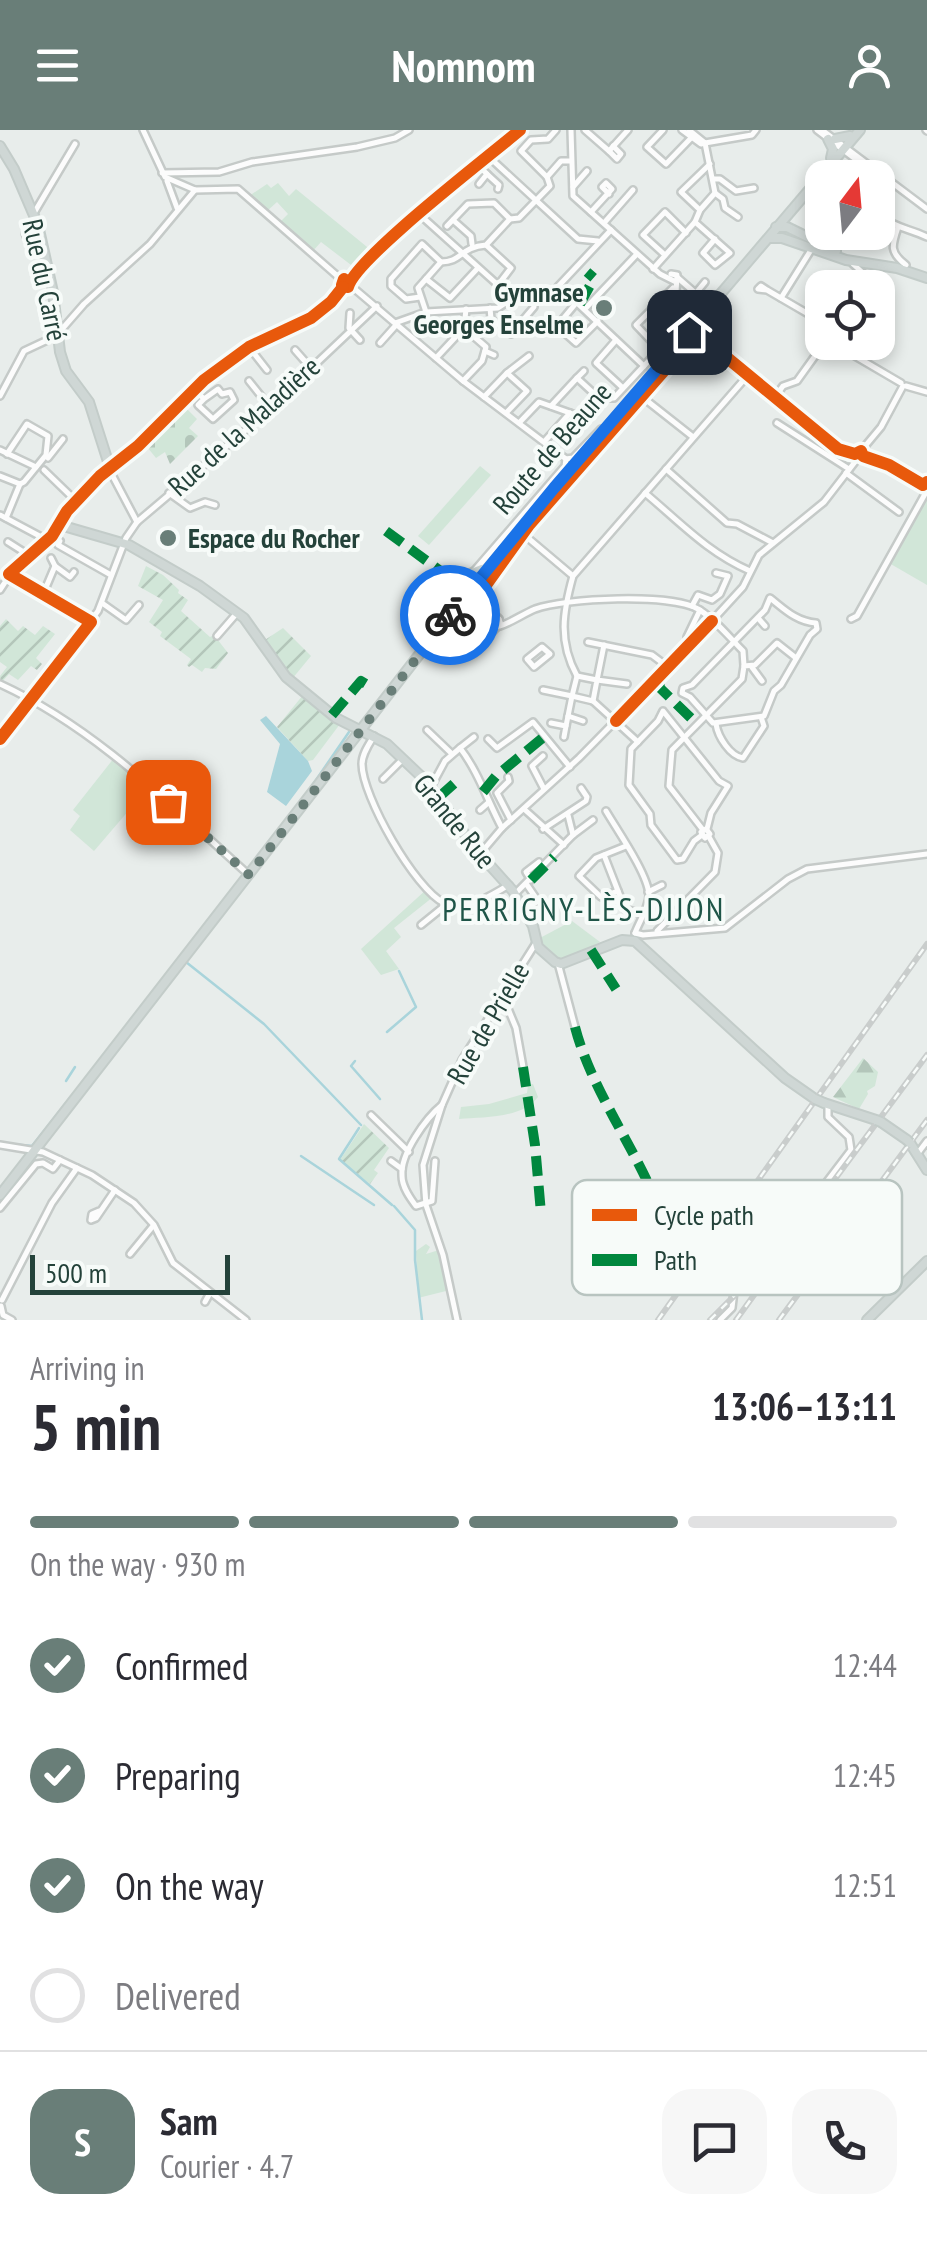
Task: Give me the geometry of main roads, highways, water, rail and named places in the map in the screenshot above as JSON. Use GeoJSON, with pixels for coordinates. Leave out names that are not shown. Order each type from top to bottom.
{"type":"FeatureCollection","features":[{"type":"Feature","properties":{"kind":"main road"},"geometry":{"type":"LineString","coordinates":[[832,160],[855,134]]}},
{"type":"Feature","properties":{"kind":"main road"},"geometry":{"type":"LineString","coordinates":[[832,160],[833,148],[842,148],[855,134]]}},
{"type":"Feature","properties":{"kind":"main road","name":"Rue du Carré"},"geometry":{"type":"LineString","coordinates":[[0,146],[35,217],[66,371],[89,402],[109,469],[76,501],[64,526]]}},
{"type":"Feature","properties":{"kind":"main road","name":"Route de Beaune"},"geometry":{"type":"LineString","coordinates":[[359,730],[457,603],[805,190]]}},
{"type":"Feature","properties":{"kind":"main road","name":"Route de Beaune"},"geometry":{"type":"LineString","coordinates":[[478,581],[601,429],[805,193]]}},
{"type":"Feature","properties":{"kind":"main road"},"geometry":{"type":"LineString","coordinates":[[788,214],[790,228]]}},
{"type":"Feature","properties":{"kind":"main road"},"geometry":{"type":"LineString","coordinates":[[776,225],[846,254],[906,264],[927,275]]}},
{"type":"Feature","properties":{"kind":"main road"},"geometry":{"type":"LineString","coordinates":[[776,225],[782,238]]}},
{"type":"Feature","properties":{"kind":"main road"},"geometry":{"type":"LineString","coordinates":[[769,238],[801,244],[810,252],[927,275]]}},
{"type":"Feature","properties":{"kind":"main road","name":"Grande Rue"},"geometry":{"type":"LineString","coordinates":[[64,526],[125,544],[200,586],[237,613],[286,677],[320,706],[374,736],[403,760],[431,787],[479,853],[512,890],[533,926],[536,943],[558,964],[633,936],[785,1078],[814,1099],[894,1130],[918,1153],[927,1170]]}},
{"type":"Feature","properties":{"kind":"main road"},"geometry":{"type":"LineString","coordinates":[[0,1196],[359,730]]}},
{"type":"Feature","properties":{"kind":"main road"},"geometry":{"type":"LineString","coordinates":[[902,1285],[925,1262]]}},
{"type":"Feature","properties":{"kind":"main road"},"geometry":{"type":"LineString","coordinates":[[867,1320],[892,1295]]}},
{"type":"Feature","properties":{"kind":"water"},"geometry":{"type":"Polygon","coordinates":[[[266,716],[308,761],[312,771],[286,806],[267,792],[280,744],[260,720],[266,716]]]}},
{"type":"Feature","properties":{"kind":"waterway"},"geometry":{"type":"LineString","coordinates":[[305,796],[349,732]]}},
{"type":"Feature","properties":{"kind":"waterway"},"geometry":{"type":"LineString","coordinates":[[379,820],[402,860]]}},
{"type":"Feature","properties":{"kind":"waterway"},"geometry":{"type":"LineString","coordinates":[[186,962],[264,1024],[361,1125]]}},
{"type":"Feature","properties":{"kind":"waterway"},"geometry":{"type":"LineString","coordinates":[[387,1032],[416,1007],[399,971]]}},
{"type":"Feature","properties":{"kind":"waterway"},"geometry":{"type":"LineString","coordinates":[[355,1061],[351,1066],[380,1099]]}},
{"type":"Feature","properties":{"kind":"waterway"},"geometry":{"type":"LineString","coordinates":[[66,1081],[75,1067]]}},
{"type":"Feature","properties":{"kind":"waterway"},"geometry":{"type":"LineString","coordinates":[[11,1144],[32,1146],[70,1098]]}},
{"type":"Feature","properties":{"kind":"waterway"},"geometry":{"type":"LineString","coordinates":[[359,1128],[339,1159],[392,1205]]}},
{"type":"Feature","properties":{"kind":"waterway"},"geometry":{"type":"LineString","coordinates":[[301,1156],[374,1205]]}},
{"type":"Feature","properties":{"kind":"waterway"},"geometry":{"type":"LineString","coordinates":[[138,1203],[152,1220]]}},
{"type":"Feature","properties":{"kind":"waterway"},"geometry":{"type":"LineString","coordinates":[[394,1206],[415,1230],[422,1320]]}},
{"type":"Feature","properties":{"kind":"railway"},"geometry":{"type":"LineString","coordinates":[[758,1180],[927,944]]}},
{"type":"Feature","properties":{"kind":"railway"},"geometry":{"type":"LineString","coordinates":[[834,1180],[927,1055]]}},
{"type":"Feature","properties":{"kind":"railway"},"geometry":{"type":"LineString","coordinates":[[883,1180],[927,1120]]}},
{"type":"Feature","properties":{"kind":"railway"},"geometry":{"type":"LineString","coordinates":[[658,1320],[676,1295]]}},
{"type":"Feature","properties":{"kind":"railway"},"geometry":{"type":"LineString","coordinates":[[710,1320],[735,1295]]}},
{"type":"Feature","properties":{"kind":"railway"},"geometry":{"type":"LineString","coordinates":[[736,1320],[754,1295]]}},
{"type":"Feature","properties":{"kind":"railway"},"geometry":{"type":"LineString","coordinates":[[779,1320],[798,1295]]}},
{"type":"Feature","properties":{"kind":"place","name":"Gymnase Georges Enselme"},"geometry":{"type":"Point","coordinates":[604,308]}},
{"type":"Feature","properties":{"kind":"place","name":"Espace du Rocher"},"geometry":{"type":"Point","coordinates":[168,538]}},
{"type":"Feature","properties":{"kind":"district","name":"PERRIGNY-LÈS-DIJON"},"geometry":{"type":"Point","coordinates":[584,910]}}]}
